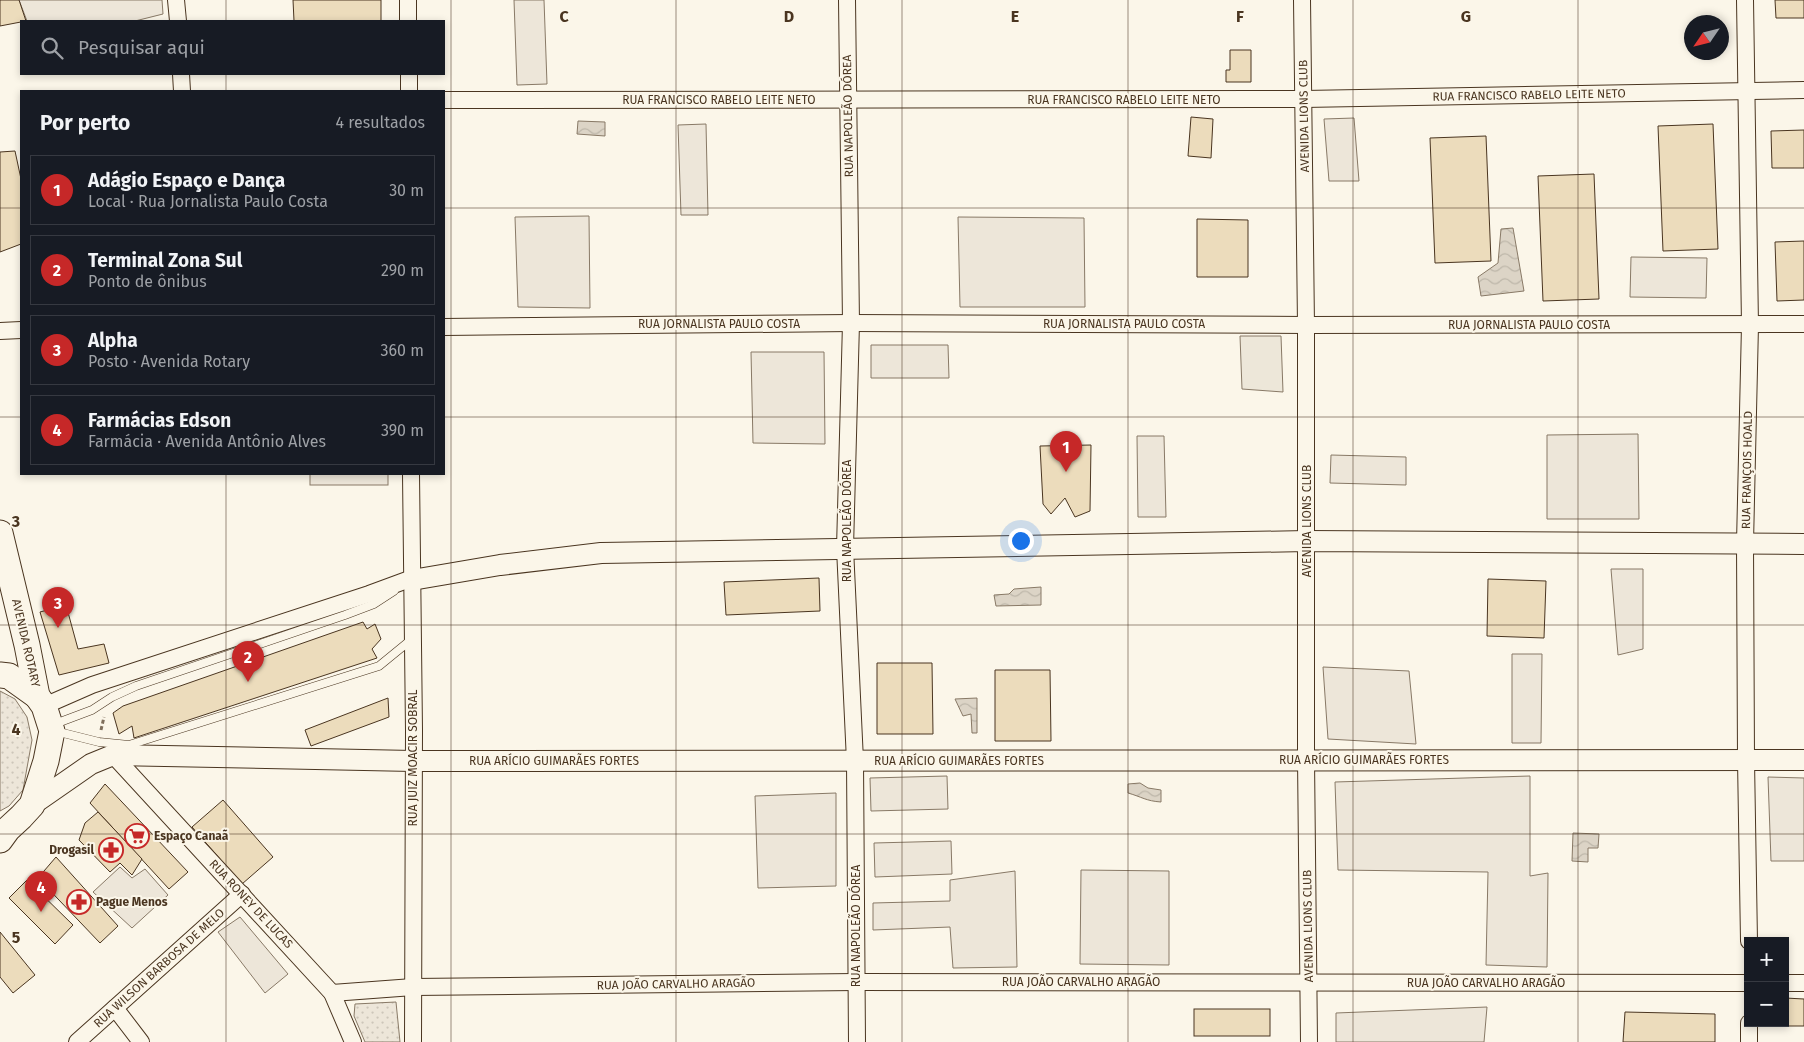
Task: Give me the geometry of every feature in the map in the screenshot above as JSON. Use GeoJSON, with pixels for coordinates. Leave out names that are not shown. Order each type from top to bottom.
{"type":"FeatureCollection","features":[{"type":"Feature","properties":{"kind":"main road","name":"AVENIDA ROTARY"},"geometry":{"type":"LineString","coordinates":[[0,533],[46,715],[46,762],[32,805],[3,833]]}},
{"type":"Feature","properties":{"kind":"main road"},"geometry":{"type":"LineString","coordinates":[[0,675],[9,676],[46,715]]}},
{"type":"Feature","properties":{"kind":"street"},"geometry":{"type":"LineString","coordinates":[[176,0],[178,20]]}},
{"type":"Feature","properties":{"kind":"street"},"geometry":{"type":"LineString","coordinates":[[408,0],[408,20]]}},
{"type":"Feature","properties":{"kind":"street","name":"RUA NAPOLEÃO DÓREA"},"geometry":{"type":"LineString","coordinates":[[847,0],[851,323],[845,548],[855,761],[857,1042]]}},
{"type":"Feature","properties":{"kind":"street","name":"AVENIDA LIONS CLUB"},"geometry":{"type":"LineString","coordinates":[[1302,0],[1306,325],[1306,759],[1309,1042]]}},
{"type":"Feature","properties":{"kind":"street","name":"RUA FRANÇOIS HOALD"},"geometry":{"type":"LineString","coordinates":[[1745,0],[1750,325],[1745,543],[1749,937]]}},
{"type":"Feature","properties":{"kind":"street"},"geometry":{"type":"LineString","coordinates":[[181,75],[182,90]]}},
{"type":"Feature","properties":{"kind":"street"},"geometry":{"type":"LineString","coordinates":[[409,75],[409,90]]}},
{"type":"Feature","properties":{"kind":"street","name":"RUA FRANCISCO RABELO LEITE NETO"},"geometry":{"type":"LineString","coordinates":[[445,100],[1304,99],[1804,90]]}},
{"type":"Feature","properties":{"kind":"street","name":"RUA JORNALISTA PAULO COSTA"},"geometry":{"type":"LineString","coordinates":[[445,327],[851,323],[1306,325],[1804,324]]}},
{"type":"Feature","properties":{"kind":"street"},"geometry":{"type":"LineString","coordinates":[[0,331],[20,330]]}},
{"type":"Feature","properties":{"kind":"street","name":"RUA JUIZ MOACIR SOBRAL"},"geometry":{"type":"LineString","coordinates":[[410,475],[413,1042]]}},
{"type":"Feature","properties":{"kind":"street"},"geometry":{"type":"LineString","coordinates":[[46,715],[92,684],[410,580],[500,565],[601,553],[1307,541],[1804,544]]}},
{"type":"Feature","properties":{"kind":"street"},"geometry":{"type":"LineString","coordinates":[[32,805],[91,764],[106,748]]}},
{"type":"Feature","properties":{"kind":"street","name":"RUA ARÍCIO GUIMARÃES FORTES"},"geometry":{"type":"LineString","coordinates":[[106,748],[413,761],[1804,760]]}},
{"type":"Feature","properties":{"kind":"street","name":"RUA RONEY DE LUCAS"},"geometry":{"type":"LineString","coordinates":[[106,748],[332,993],[353,1042]]}},
{"type":"Feature","properties":{"kind":"street","name":"RUA WILSON BARBOSA DE MELO"},"geometry":{"type":"LineString","coordinates":[[77,1042],[242,894]]}},
{"type":"Feature","properties":{"kind":"street","name":"RUA JOÃO CARVALHO ARAGÃO"},"geometry":{"type":"LineString","coordinates":[[332,993],[414,987],[856,982],[1744,984]]}},
{"type":"Feature","properties":{"kind":"street"},"geometry":{"type":"LineString","coordinates":[[1789,983],[1804,983]]}},
{"type":"Feature","properties":{"kind":"street"},"geometry":{"type":"LineString","coordinates":[[115,1008],[141,1042]]}},
{"type":"Feature","properties":{"kind":"street"},"geometry":{"type":"LineString","coordinates":[[1749,1042],[1750,1027]]}},
{"type":"Feature","properties":{"kind":"lane"},"geometry":{"type":"LineString","coordinates":[[46,715],[92,710],[107,700],[136,686],[374,604],[410,580]]}},
{"type":"Feature","properties":{"kind":"lane"},"geometry":{"type":"LineString","coordinates":[[46,715],[106,748],[129,746],[379,666],[412,639]]}},
{"type":"Feature","properties":{"kind":"path"},"geometry":{"type":"LineString","coordinates":[[106,748],[107,700]]}},
{"type":"Feature","properties":{"kind":"shaded area"},"geometry":{"type":"Polygon","coordinates":[[[19,0],[162,0],[163,14],[139,20],[27,20],[19,0]]]}},
{"type":"Feature","properties":{"kind":"shaded area"},"geometry":{"type":"Polygon","coordinates":[[[514,0],[544,0],[547,84],[517,85],[514,0]]]}},
{"type":"Feature","properties":{"kind":"shaded area"},"geometry":{"type":"Polygon","coordinates":[[[1354,118],[1359,181],[1329,181],[1324,119],[1354,118]]]}},
{"type":"Feature","properties":{"kind":"shaded area"},"geometry":{"type":"Polygon","coordinates":[[[706,124],[708,215],[681,215],[678,125],[706,124]]]}},
{"type":"Feature","properties":{"kind":"shaded area"},"geometry":{"type":"Polygon","coordinates":[[[589,216],[590,308],[518,307],[515,217],[589,216]]]}},
{"type":"Feature","properties":{"kind":"shaded area"},"geometry":{"type":"Polygon","coordinates":[[[958,217],[1084,218],[1085,307],[960,307],[958,217]]]}},
{"type":"Feature","properties":{"kind":"shaded area"},"geometry":{"type":"Polygon","coordinates":[[[1631,257],[1707,258],[1706,298],[1630,297],[1631,257]]]}},
{"type":"Feature","properties":{"kind":"shaded area"},"geometry":{"type":"Polygon","coordinates":[[[1240,336],[1281,336],[1283,392],[1242,389],[1240,336]]]}},
{"type":"Feature","properties":{"kind":"shaded area"},"geometry":{"type":"Polygon","coordinates":[[[871,345],[948,345],[949,378],[871,378],[871,345]]]}},
{"type":"Feature","properties":{"kind":"shaded area"},"geometry":{"type":"Polygon","coordinates":[[[751,352],[824,352],[825,444],[753,443],[751,352]]]}},
{"type":"Feature","properties":{"kind":"shaded area"},"geometry":{"type":"Polygon","coordinates":[[[1638,434],[1639,519],[1547,519],[1547,435],[1638,434]]]}},
{"type":"Feature","properties":{"kind":"shaded area"},"geometry":{"type":"Polygon","coordinates":[[[1137,436],[1164,436],[1166,517],[1138,517],[1137,436]]]}},
{"type":"Feature","properties":{"kind":"shaded area"},"geometry":{"type":"Polygon","coordinates":[[[1331,455],[1406,457],[1406,485],[1330,483],[1331,455]]]}},
{"type":"Feature","properties":{"kind":"shaded area"},"geometry":{"type":"Polygon","coordinates":[[[310,475],[388,475],[388,485],[310,485],[310,475]]]}},
{"type":"Feature","properties":{"kind":"shaded area"},"geometry":{"type":"Polygon","coordinates":[[[1611,569],[1643,569],[1643,649],[1618,655],[1611,569]]]}},
{"type":"Feature","properties":{"kind":"shaded area"},"geometry":{"type":"Polygon","coordinates":[[[1512,654],[1542,654],[1541,743],[1512,743],[1512,654]]]}},
{"type":"Feature","properties":{"kind":"shaded area"},"geometry":{"type":"Polygon","coordinates":[[[1323,667],[1409,671],[1416,744],[1328,739],[1323,667]]]}},
{"type":"Feature","properties":{"kind":"shaded area"},"geometry":{"type":"Polygon","coordinates":[[[0,691],[15,699],[27,717],[32,740],[23,790],[9,806],[0,811],[0,691]]]}},
{"type":"Feature","properties":{"kind":"shaded area"},"geometry":{"type":"Polygon","coordinates":[[[947,776],[948,809],[871,811],[870,778],[947,776]]]}},
{"type":"Feature","properties":{"kind":"shaded area"},"geometry":{"type":"Polygon","coordinates":[[[1530,776],[1530,876],[1548,873],[1547,967],[1486,965],[1488,872],[1338,870],[1335,782],[1530,776]]]}},
{"type":"Feature","properties":{"kind":"shaded area"},"geometry":{"type":"Polygon","coordinates":[[[1768,777],[1804,778],[1804,861],[1771,861],[1768,777]]]}},
{"type":"Feature","properties":{"kind":"shaded area"},"geometry":{"type":"Polygon","coordinates":[[[836,793],[836,886],[758,888],[755,796],[836,793]]]}},
{"type":"Feature","properties":{"kind":"shaded area"},"geometry":{"type":"Polygon","coordinates":[[[951,841],[952,874],[875,877],[874,843],[951,841]]]}},
{"type":"Feature","properties":{"kind":"shaded area"},"geometry":{"type":"Polygon","coordinates":[[[120,867],[132,878],[145,869],[168,895],[132,928],[93,892],[120,867]]]}},
{"type":"Feature","properties":{"kind":"shaded area"},"geometry":{"type":"Polygon","coordinates":[[[1081,870],[1169,871],[1169,965],[1080,964],[1081,870]]]}},
{"type":"Feature","properties":{"kind":"shaded area"},"geometry":{"type":"Polygon","coordinates":[[[1015,871],[1017,967],[953,968],[950,927],[873,930],[873,903],[950,901],[950,880],[1015,871]]]}},
{"type":"Feature","properties":{"kind":"shaded area"},"geometry":{"type":"Polygon","coordinates":[[[240,917],[288,974],[265,993],[218,932],[240,917]]]}},
{"type":"Feature","properties":{"kind":"shaded area"},"geometry":{"type":"Polygon","coordinates":[[[396,1002],[400,1042],[365,1042],[354,1016],[355,1004],[396,1002]]]}},
{"type":"Feature","properties":{"kind":"shaded area"},"geometry":{"type":"Polygon","coordinates":[[[1487,1007],[1484,1042],[1336,1042],[1336,1013],[1487,1007]]]}},
{"type":"Feature","properties":{"kind":"water"},"geometry":{"type":"Polygon","coordinates":[[[578,121],[605,122],[605,136],[577,134],[578,121]]]}},
{"type":"Feature","properties":{"kind":"water"},"geometry":{"type":"Polygon","coordinates":[[[1513,228],[1524,291],[1481,296],[1478,277],[1498,263],[1501,229],[1513,228]]]}},
{"type":"Feature","properties":{"kind":"water"},"geometry":{"type":"Polygon","coordinates":[[[1041,587],[1041,605],[996,606],[994,595],[1009,594],[1014,589],[1041,587]]]}},
{"type":"Feature","properties":{"kind":"water"},"geometry":{"type":"Polygon","coordinates":[[[977,698],[977,733],[972,733],[971,714],[963,716],[955,699],[977,698]]]}},
{"type":"Feature","properties":{"kind":"water"},"geometry":{"type":"Polygon","coordinates":[[[1140,783],[1148,788],[1161,790],[1161,802],[1128,793],[1128,784],[1140,783]]]}},
{"type":"Feature","properties":{"kind":"water"},"geometry":{"type":"Polygon","coordinates":[[[1573,833],[1599,834],[1598,848],[1588,848],[1588,862],[1572,861],[1573,833]]]}},
{"type":"Feature","properties":{"kind":"building"},"geometry":{"type":"Polygon","coordinates":[[[0,0],[19,0],[26,20],[0,26],[0,0]]]}},
{"type":"Feature","properties":{"kind":"building"},"geometry":{"type":"Polygon","coordinates":[[[293,0],[381,0],[381,20],[294,20],[293,0]]]}},
{"type":"Feature","properties":{"kind":"building"},"geometry":{"type":"Polygon","coordinates":[[[1775,0],[1804,0],[1804,18],[1776,18],[1775,0]]]}},
{"type":"Feature","properties":{"kind":"building"},"geometry":{"type":"Polygon","coordinates":[[[1230,50],[1251,50],[1251,82],[1226,82],[1226,70],[1230,70],[1230,50]]]}},
{"type":"Feature","properties":{"kind":"building"},"geometry":{"type":"Polygon","coordinates":[[[1191,117],[1213,119],[1211,158],[1188,156],[1191,117]]]}},
{"type":"Feature","properties":{"kind":"building"},"geometry":{"type":"Polygon","coordinates":[[[1713,124],[1718,249],[1663,251],[1658,126],[1713,124]]]}},
{"type":"Feature","properties":{"kind":"building"},"geometry":{"type":"Polygon","coordinates":[[[1804,130],[1804,168],[1772,168],[1771,131],[1804,130]]]}},
{"type":"Feature","properties":{"kind":"building"},"geometry":{"type":"Polygon","coordinates":[[[1486,136],[1491,261],[1435,263],[1430,138],[1486,136]]]}},
{"type":"Feature","properties":{"kind":"building"},"geometry":{"type":"Polygon","coordinates":[[[15,151],[20,174],[20,244],[0,252],[0,152],[15,151]]]}},
{"type":"Feature","properties":{"kind":"building"},"geometry":{"type":"Polygon","coordinates":[[[1594,174],[1599,299],[1543,301],[1538,176],[1594,174]]]}},
{"type":"Feature","properties":{"kind":"building"},"geometry":{"type":"Polygon","coordinates":[[[1197,219],[1248,220],[1248,277],[1197,277],[1197,219]]]}},
{"type":"Feature","properties":{"kind":"building"},"geometry":{"type":"Polygon","coordinates":[[[1804,241],[1804,300],[1777,301],[1775,242],[1804,241]]]}},
{"type":"Feature","properties":{"kind":"building"},"geometry":{"type":"Polygon","coordinates":[[[1091,445],[1090,511],[1075,517],[1065,498],[1051,514],[1043,504],[1040,446],[1091,445]]]}},
{"type":"Feature","properties":{"kind":"building"},"geometry":{"type":"Polygon","coordinates":[[[819,578],[820,611],[726,615],[724,582],[819,578]]]}},
{"type":"Feature","properties":{"kind":"building"},"geometry":{"type":"Polygon","coordinates":[[[1488,579],[1546,581],[1544,638],[1487,636],[1488,579]]]}},
{"type":"Feature","properties":{"kind":"building"},"geometry":{"type":"Polygon","coordinates":[[[66,605],[78,649],[104,644],[109,663],[59,675],[40,612],[66,605]]]}},
{"type":"Feature","properties":{"kind":"building"},"geometry":{"type":"Polygon","coordinates":[[[363,622],[367,629],[375,624],[381,639],[372,649],[377,658],[134,738],[132,726],[119,734],[113,713],[123,706],[363,622]]]}},
{"type":"Feature","properties":{"kind":"building"},"geometry":{"type":"Polygon","coordinates":[[[877,663],[932,663],[933,734],[877,734],[877,663]]]}},
{"type":"Feature","properties":{"kind":"building"},"geometry":{"type":"Polygon","coordinates":[[[995,670],[1050,670],[1051,741],[995,741],[995,670]]]}},
{"type":"Feature","properties":{"kind":"building"},"geometry":{"type":"Polygon","coordinates":[[[388,698],[389,717],[311,746],[305,730],[388,698]]]}},
{"type":"Feature","properties":{"kind":"building","name":"Espaço Canaã"},"geometry":{"type":"Polygon","coordinates":[[[105,784],[188,872],[169,889],[90,803],[105,784]]]}},
{"type":"Feature","properties":{"kind":"building"},"geometry":{"type":"Polygon","coordinates":[[[223,800],[273,857],[242,884],[192,827],[223,800]]]}},
{"type":"Feature","properties":{"kind":"building","name":"Drogasil"},"geometry":{"type":"Polygon","coordinates":[[[98,812],[142,859],[132,875],[120,863],[110,872],[79,840],[85,823],[98,812]]]}},
{"type":"Feature","properties":{"kind":"building","name":"Pague Menos"},"geometry":{"type":"Polygon","coordinates":[[[56,857],[118,926],[100,943],[38,878],[56,857]]]}},
{"type":"Feature","properties":{"kind":"building"},"geometry":{"type":"Polygon","coordinates":[[[27,880],[73,925],[55,944],[9,898],[27,880]]]}},
{"type":"Feature","properties":{"kind":"building"},"geometry":{"type":"Polygon","coordinates":[[[0,932],[35,975],[13,993],[0,977],[0,932]]]}},
{"type":"Feature","properties":{"kind":"building"},"geometry":{"type":"Polygon","coordinates":[[[1789,998],[1804,999],[1804,1026],[1789,1026],[1789,998]]]}},
{"type":"Feature","properties":{"kind":"building"},"geometry":{"type":"Polygon","coordinates":[[[1194,1009],[1270,1009],[1270,1036],[1194,1036],[1194,1009]]]}},
{"type":"Feature","properties":{"kind":"building"},"geometry":{"type":"Polygon","coordinates":[[[1625,1012],[1715,1014],[1715,1042],[1623,1042],[1625,1012]]]}},
{"type":"Feature","properties":{"kind":"place","name":"Adágio Espaço e Dança"},"geometry":{"type":"Point","coordinates":[1066,472]}},
{"type":"Feature","properties":{"kind":"place","name":"Alpha"},"geometry":{"type":"Point","coordinates":[58,628]}},
{"type":"Feature","properties":{"kind":"place","name":"Terminal Zona Sul"},"geometry":{"type":"Point","coordinates":[248,682]}},
{"type":"Feature","properties":{"kind":"place","name":"Espaço Canaã"},"geometry":{"type":"Point","coordinates":[137,836]}},
{"type":"Feature","properties":{"kind":"place","name":"Drogasil"},"geometry":{"type":"Point","coordinates":[111,850]}},
{"type":"Feature","properties":{"kind":"place","name":"Pague Menos"},"geometry":{"type":"Point","coordinates":[79,902]}},
{"type":"Feature","properties":{"kind":"place","name":"Farmácias Edson"},"geometry":{"type":"Point","coordinates":[41,912]}}]}
